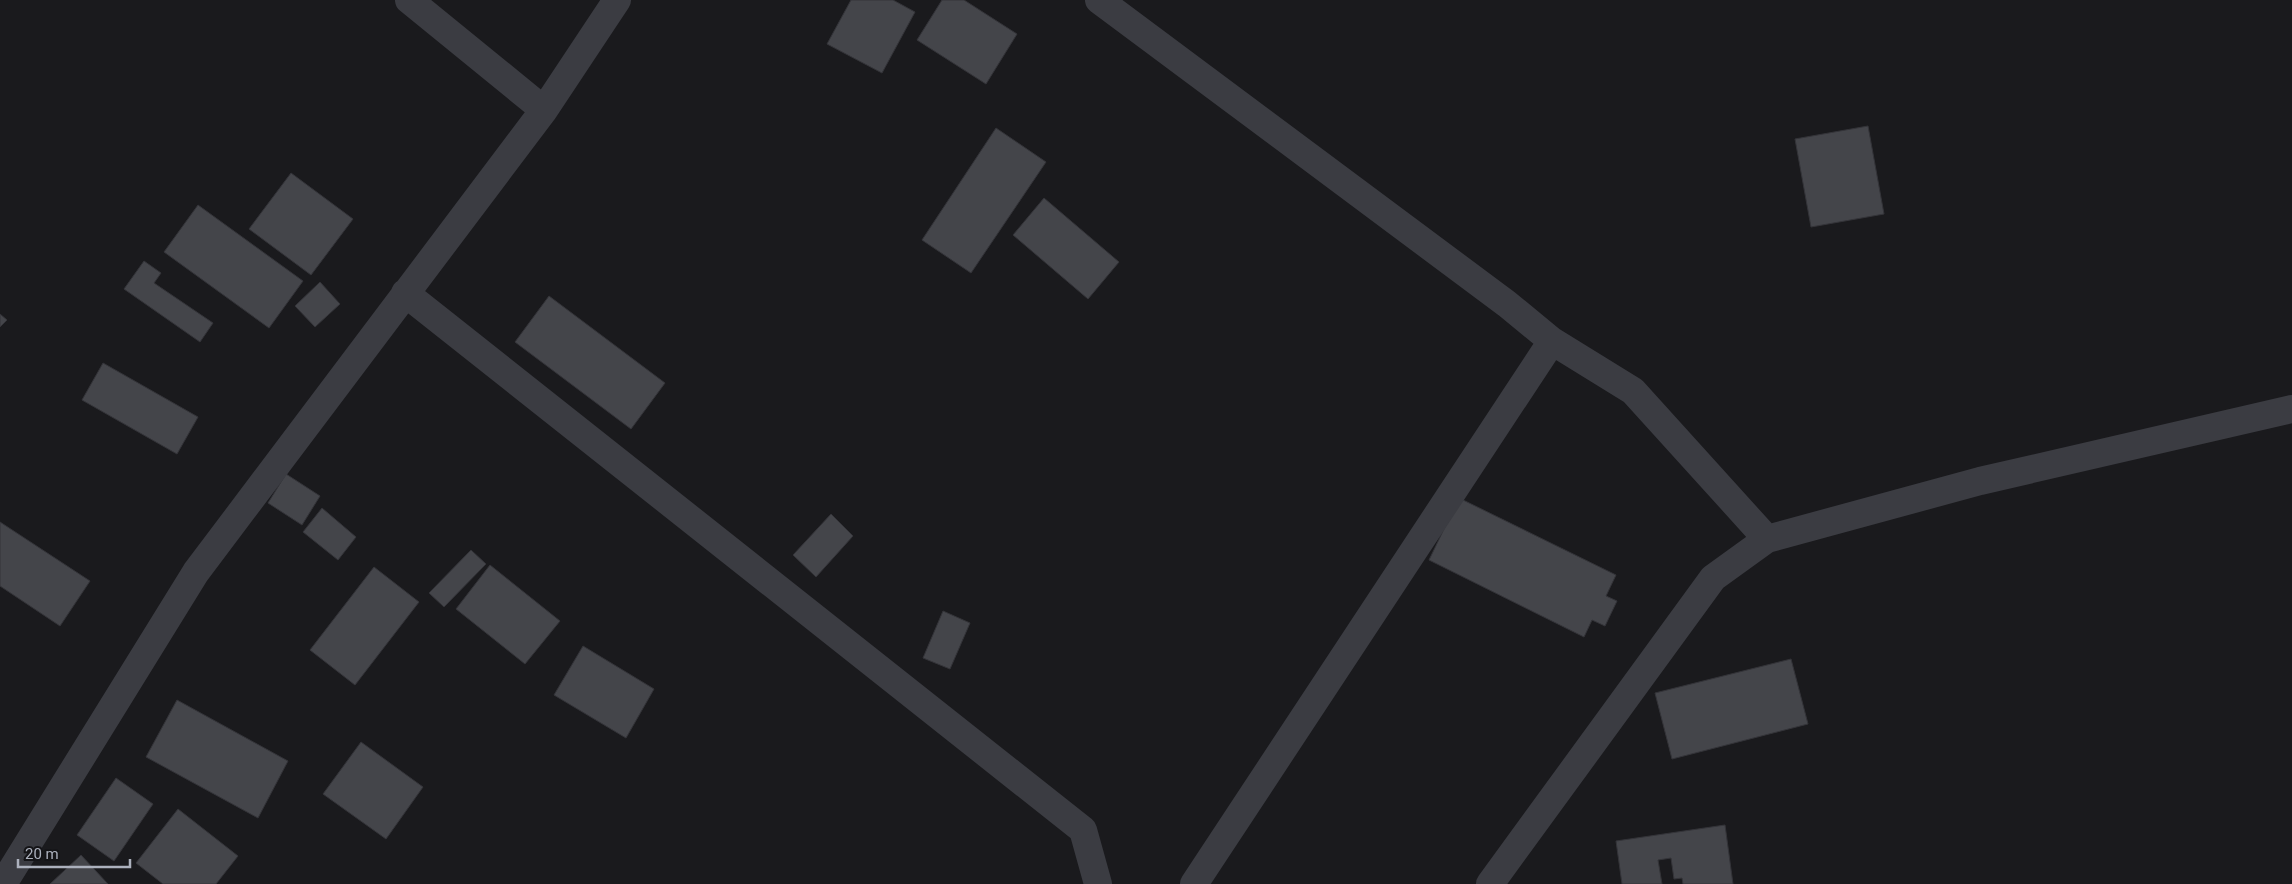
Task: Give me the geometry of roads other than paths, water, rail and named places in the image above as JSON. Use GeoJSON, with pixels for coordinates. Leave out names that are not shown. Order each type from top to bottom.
{"type":"FeatureCollection","features":[{"type":"Feature","properties":{"kind":"street"},"geometry":{"type":"LineString","coordinates":[[409,0],[544,110]]}},
{"type":"Feature","properties":{"kind":"street"},"geometry":{"type":"LineString","coordinates":[[3,884],[196,572],[544,110],[617,0]]}},
{"type":"Feature","properties":{"kind":"street"},"geometry":{"type":"LineString","coordinates":[[1099,0],[1507,304],[1552,341],[1633,391],[1767,539]]}},
{"type":"Feature","properties":{"kind":"street"},"geometry":{"type":"LineString","coordinates":[[405,294],[1083,830],[1098,884]]}},
{"type":"Feature","properties":{"kind":"street"},"geometry":{"type":"LineString","coordinates":[[1194,884],[1552,341]]}},
{"type":"Feature","properties":{"kind":"street"},"geometry":{"type":"LineString","coordinates":[[1490,884],[1712,578],[1767,539],[1980,481],[2292,409]]}}]}
